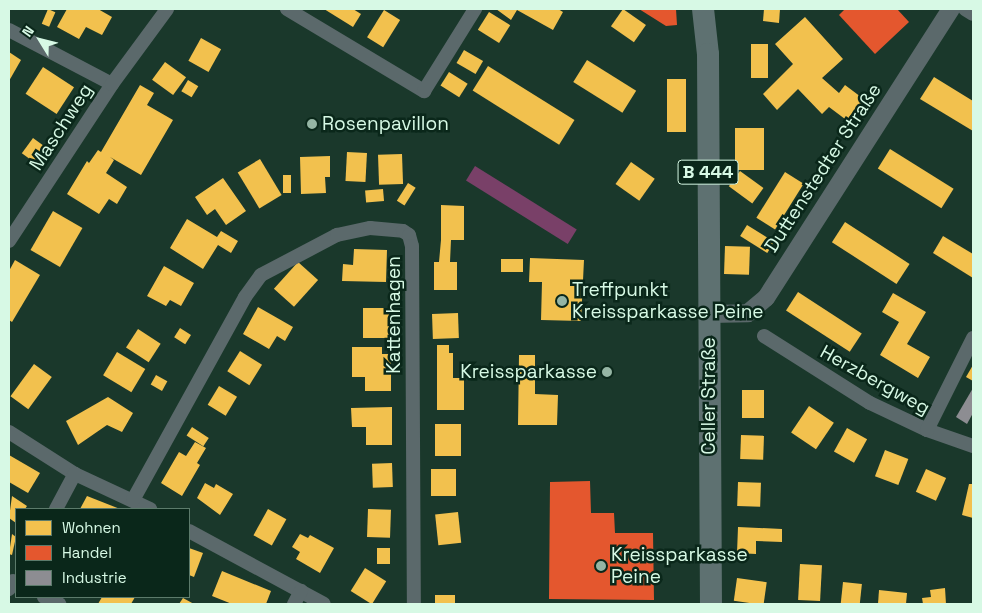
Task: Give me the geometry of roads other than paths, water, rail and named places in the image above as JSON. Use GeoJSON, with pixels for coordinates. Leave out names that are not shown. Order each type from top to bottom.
{"type":"FeatureCollection","features":[{"type":"Feature","properties":{"kind":"main road","name":"Celler Straße"},"geometry":{"type":"LineString","coordinates":[[703,9],[708,54],[711,604]]}},
{"type":"Feature","properties":{"kind":"street","name":"Maschweg"},"geometry":{"type":"LineString","coordinates":[[9,241],[112,84],[167,9]]}},
{"type":"Feature","properties":{"kind":"street"},"geometry":{"type":"LineString","coordinates":[[287,9],[424,91],[475,9]]}},
{"type":"Feature","properties":{"kind":"street","name":"Duttenstedter Straße"},"geometry":{"type":"LineString","coordinates":[[709,314],[748,313],[766,298],[951,9]]}},
{"type":"Feature","properties":{"kind":"street"},"geometry":{"type":"LineString","coordinates":[[965,9],[973,14]]}},
{"type":"Feature","properties":{"kind":"street","name":"Maschweg"},"geometry":{"type":"LineString","coordinates":[[9,30],[112,84]]}},
{"type":"Feature","properties":{"kind":"street","name":"Kattenhagen"},"geometry":{"type":"LineString","coordinates":[[133,500],[245,297],[262,275],[337,235],[370,228],[402,231],[409,235],[412,246],[414,604]]}},
{"type":"Feature","properties":{"kind":"street","name":"Herzbergweg"},"geometry":{"type":"LineString","coordinates":[[764,336],[870,403],[927,430],[973,446]]}},
{"type":"Feature","properties":{"kind":"street"},"geometry":{"type":"LineString","coordinates":[[927,430],[973,338]]}},
{"type":"Feature","properties":{"kind":"street"},"geometry":{"type":"LineString","coordinates":[[9,432],[75,474],[148,508]]}},
{"type":"Feature","properties":{"kind":"street"},"geometry":{"type":"LineString","coordinates":[[57,508],[75,474]]}},
{"type":"Feature","properties":{"kind":"street"},"geometry":{"type":"LineString","coordinates":[[190,531],[324,604]]}},
{"type":"Feature","properties":{"kind":"street"},"geometry":{"type":"LineString","coordinates":[[294,604],[301,591]]}},
{"type":"Feature","properties":{"kind":"street"},"geometry":{"type":"LineString","coordinates":[[46,598],[58,604]]}},
{"type":"Feature","properties":{"kind":"place","name":"Rosenpavillon"},"geometry":{"type":"Point","coordinates":[312,124]}},
{"type":"Feature","properties":{"kind":"place","name":"Treffpunkt Kreissparkasse Peine"},"geometry":{"type":"Point","coordinates":[562,301]}},
{"type":"Feature","properties":{"kind":"place","name":"Kreissparkasse"},"geometry":{"type":"Point","coordinates":[607,372]}},
{"type":"Feature","properties":{"kind":"place","name":"Kreissparkasse Peine"},"geometry":{"type":"Point","coordinates":[601,566]}}]}
